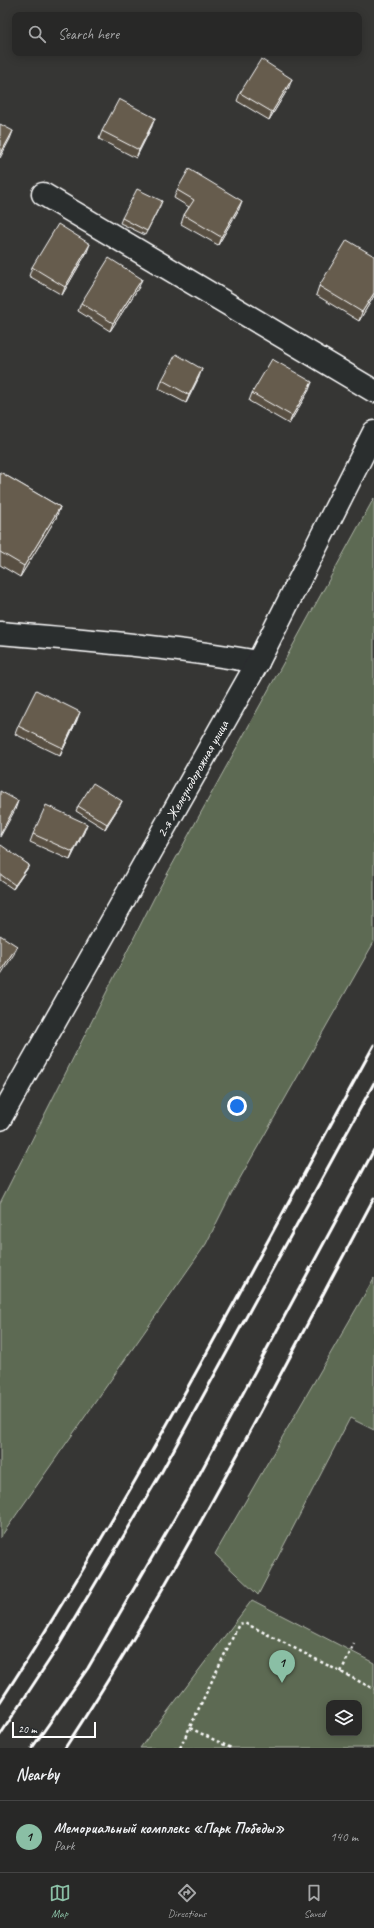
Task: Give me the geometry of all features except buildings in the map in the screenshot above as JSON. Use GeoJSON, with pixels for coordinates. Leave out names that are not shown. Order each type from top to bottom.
{"type":"FeatureCollection","features":[{"type":"Feature","properties":{"kind":"street"},"geometry":{"type":"LineString","coordinates":[[43,194],[374,391]]}},
{"type":"Feature","properties":{"kind":"street","name":"2-я Железнодорожная улица"},"geometry":{"type":"LineString","coordinates":[[0,1119],[258,662],[374,432]]}},
{"type":"Feature","properties":{"kind":"street"},"geometry":{"type":"LineString","coordinates":[[0,633],[204,652],[258,662]]}},
{"type":"Feature","properties":{"kind":"path"},"geometry":{"type":"LineString","coordinates":[[180,1748],[239,1624],[244,1623],[255,1628],[374,1689]]}},
{"type":"Feature","properties":{"kind":"path"},"geometry":{"type":"LineString","coordinates":[[341,1672],[354,1644]]}},
{"type":"Feature","properties":{"kind":"path"},"geometry":{"type":"LineString","coordinates":[[190,1728],[231,1748]]}},
{"type":"Feature","properties":{"kind":"green space"},"geometry":{"type":"Polygon","coordinates":[[[374,498],[374,942],[231,1194],[206,1244],[0,1538],[0,1203],[154,898],[374,498]]]}},
{"type":"Feature","properties":{"kind":"green space"},"geometry":{"type":"Polygon","coordinates":[[[374,1278],[374,1430],[350,1418],[258,1595],[215,1554],[374,1278]]]}},
{"type":"Feature","properties":{"kind":"green space"},"geometry":{"type":"Polygon","coordinates":[[[252,1600],[374,1663],[374,1748],[140,1748],[252,1600]]]}},
{"type":"Feature","properties":{"kind":"railway"},"geometry":{"type":"LineString","coordinates":[[0,1702],[51,1622],[147,1460],[374,1045]]}},
{"type":"Feature","properties":{"kind":"railway"},"geometry":{"type":"LineString","coordinates":[[0,1735],[56,1650],[161,1473],[374,1083]]}},
{"type":"Feature","properties":{"kind":"railway"},"geometry":{"type":"LineString","coordinates":[[32,1748],[88,1668],[191,1490],[374,1150]]}},
{"type":"Feature","properties":{"kind":"railway"},"geometry":{"type":"LineString","coordinates":[[65,1748],[148,1614],[226,1477],[374,1198]]}},
{"type":"Feature","properties":{"kind":"place","name":"Мемориальный комплекс «Парк Победы»"},"geometry":{"type":"Point","coordinates":[282,1683]}}]}
